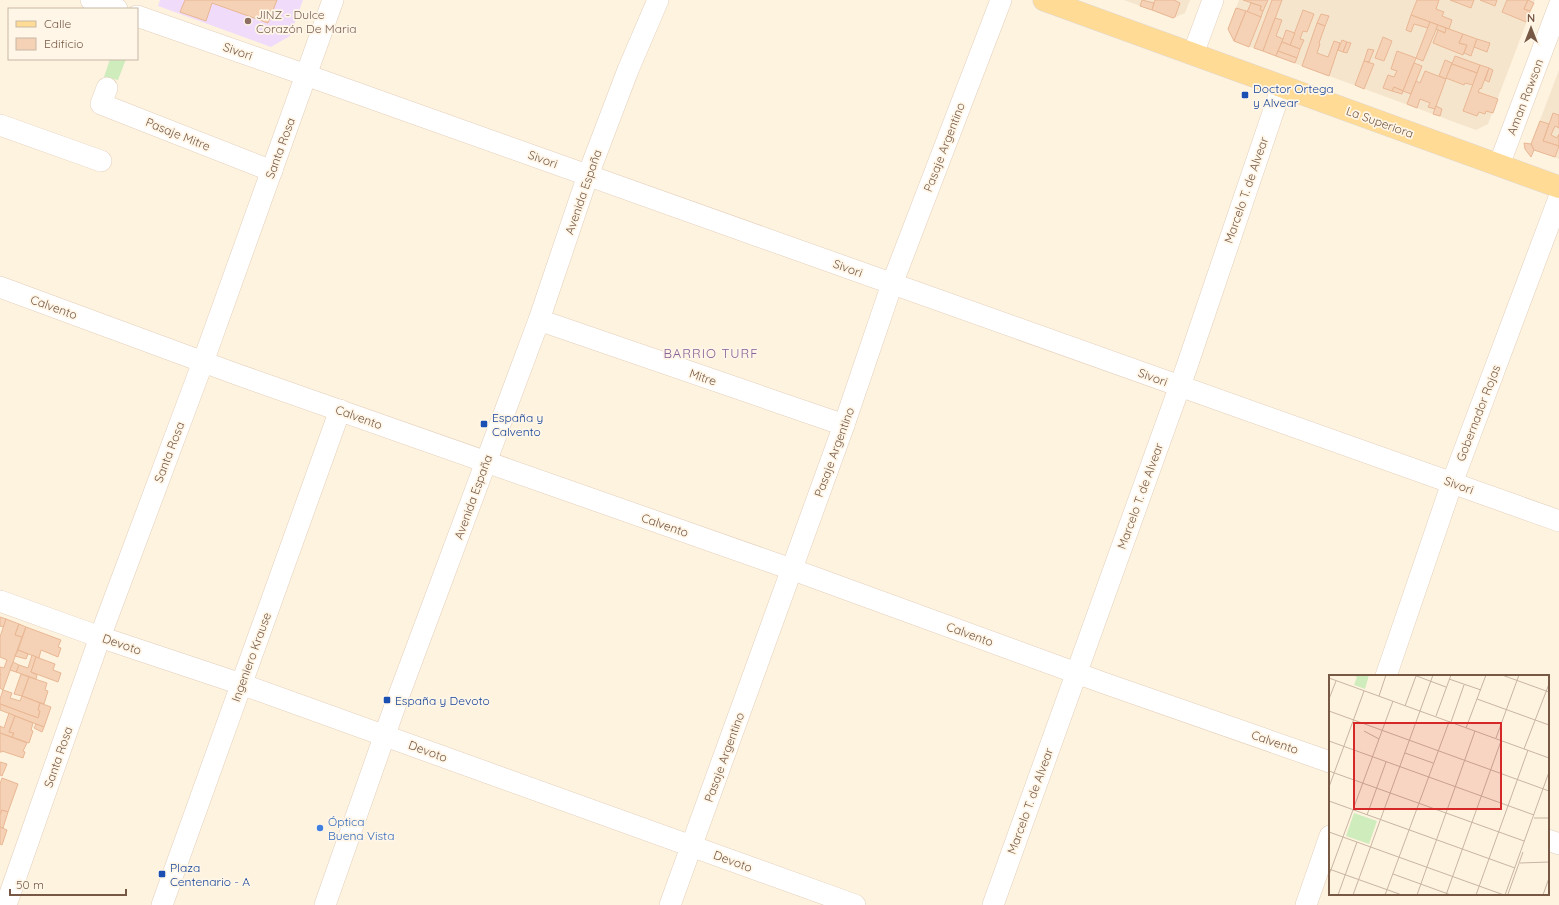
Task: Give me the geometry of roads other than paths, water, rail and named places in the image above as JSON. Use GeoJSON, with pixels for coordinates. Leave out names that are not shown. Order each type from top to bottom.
{"type":"FeatureCollection","features":[{"type":"Feature","properties":{"kind":"main road","name":"La Superiora"},"geometry":{"type":"LineString","coordinates":[[1044,0],[1559,187]]}},
{"type":"Feature","properties":{"kind":"street"},"geometry":{"type":"LineString","coordinates":[[91,0],[114,8]]}},
{"type":"Feature","properties":{"kind":"street","name":"Santa Rosa"},"geometry":{"type":"LineString","coordinates":[[6,905],[100,637],[203,362],[333,0]]}},
{"type":"Feature","properties":{"kind":"street","name":"Avenida España"},"geometry":{"type":"LineString","coordinates":[[325,905],[485,462],[539,320],[588,175],[628,70],[658,0]]}},
{"type":"Feature","properties":{"kind":"street","name":"Pasaje Argentino"},"geometry":{"type":"LineString","coordinates":[[670,905],[844,425],[892,284],[1001,0]]}},
{"type":"Feature","properties":{"kind":"street"},"geometry":{"type":"LineString","coordinates":[[1193,54],[1213,0]]}},
{"type":"Feature","properties":{"kind":"street","name":"Aman Rawson"},"geometry":{"type":"LineString","coordinates":[[1499,165],[1559,6]]}},
{"type":"Feature","properties":{"kind":"street","name":"Sivori"},"geometry":{"type":"LineString","coordinates":[[138,16],[1559,521]]}},
{"type":"Feature","properties":{"kind":"street","name":"Marcelo T. de Alvear"},"geometry":{"type":"LineString","coordinates":[[993,905],[1180,386],[1282,86]]}},
{"type":"Feature","properties":{"kind":"street","name":"Pasaje Mitre"},"geometry":{"type":"LineString","coordinates":[[107,88],[101,104],[272,171]]}},
{"type":"Feature","properties":{"kind":"street"},"geometry":{"type":"LineString","coordinates":[[0,125],[101,161]]}},
{"type":"Feature","properties":{"kind":"street","name":"Gobernador Rojas"},"geometry":{"type":"LineString","coordinates":[[1386,675],[1452,483],[1559,198]]}},
{"type":"Feature","properties":{"kind":"street","name":"Calvento"},"geometry":{"type":"LineString","coordinates":[[0,287],[203,362],[791,569],[1076,673],[1329,762]]}},
{"type":"Feature","properties":{"kind":"street","name":"Mitre"},"geometry":{"type":"LineString","coordinates":[[539,320],[844,425]]}},
{"type":"Feature","properties":{"kind":"street","name":"Ingeniero Krause"},"geometry":{"type":"LineString","coordinates":[[162,905],[340,410]]}},
{"type":"Feature","properties":{"kind":"street","name":"Devoto"},"geometry":{"type":"LineString","coordinates":[[0,601],[100,637],[241,684],[855,905]]}},
{"type":"Feature","properties":{"kind":"street"},"geometry":{"type":"LineString","coordinates":[[1306,905],[1329,839]]}},
{"type":"Feature","properties":{"kind":"street"},"geometry":{"type":"LineString","coordinates":[[1549,840],[1559,844]]}},
{"type":"Feature","properties":{"kind":"place","name":"JINZ - Dulce Corazón De Maria"},"geometry":{"type":"Point","coordinates":[248,21]}},
{"type":"Feature","properties":{"kind":"place","name":"Doctor Ortega y Alvear"},"geometry":{"type":"Point","coordinates":[1245,95]}},
{"type":"Feature","properties":{"kind":"place","name":"España y Calvento"},"geometry":{"type":"Point","coordinates":[484,424]}},
{"type":"Feature","properties":{"kind":"place","name":"España y Devoto"},"geometry":{"type":"Point","coordinates":[387,700]}},
{"type":"Feature","properties":{"kind":"place","name":"Óptica Buena Vista"},"geometry":{"type":"Point","coordinates":[320,828]}},
{"type":"Feature","properties":{"kind":"place","name":"Plaza Centenario - A"},"geometry":{"type":"Point","coordinates":[162,874]}},
{"type":"Feature","properties":{"kind":"district","name":"BARRIO TURF"},"geometry":{"type":"Point","coordinates":[711,353]}}]}
